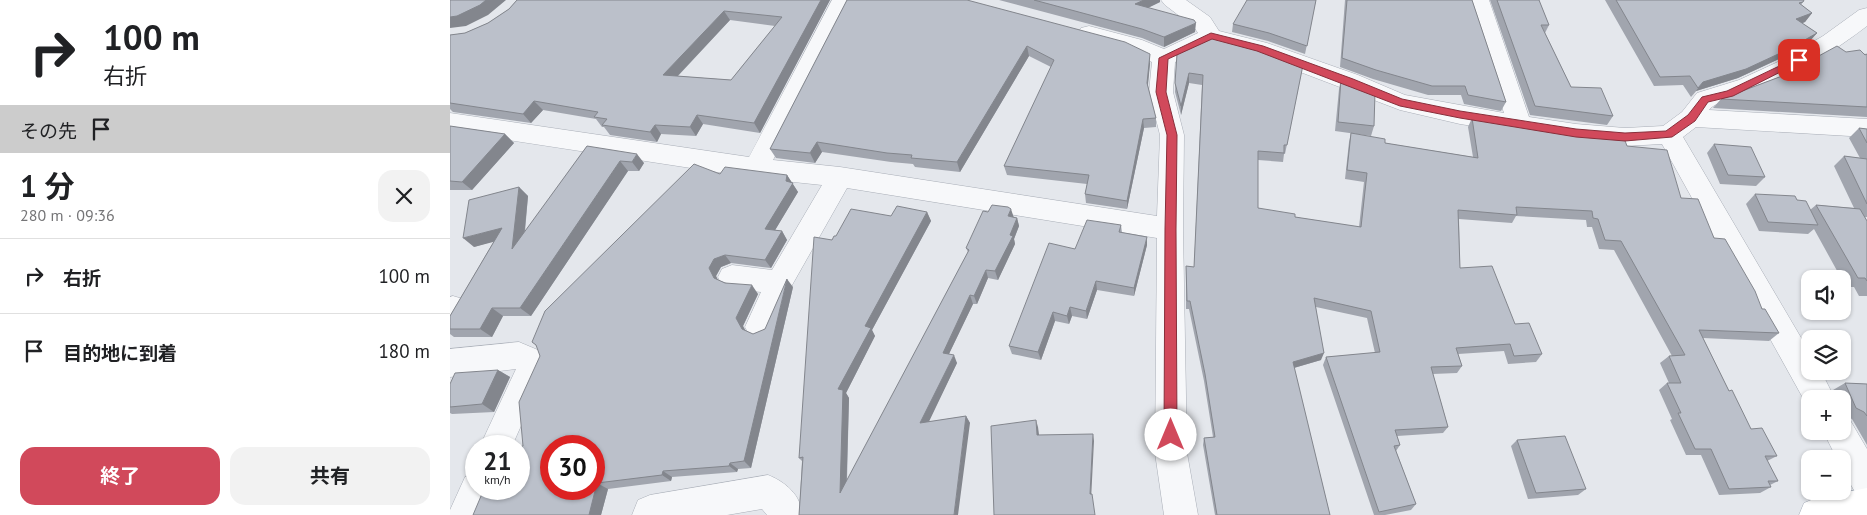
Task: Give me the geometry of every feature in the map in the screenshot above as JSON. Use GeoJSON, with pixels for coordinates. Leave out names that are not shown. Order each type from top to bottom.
{"type":"FeatureCollection","features":[{"type":"Feature","properties":{"kind":"main road"},"geometry":{"type":"LineString","coordinates":[[1816,515],[1867,504]]}},
{"type":"Feature","properties":{"kind":"street"},"geometry":{"type":"LineString","coordinates":[[756,168],[844,0]]}},
{"type":"Feature","properties":{"kind":"street"},"geometry":{"type":"LineString","coordinates":[[1172,0],[1202,22],[1211,36]]}},
{"type":"Feature","properties":{"kind":"street"},"geometry":{"type":"LineString","coordinates":[[1478,0],[1519,123]]}},
{"type":"Feature","properties":{"kind":"street"},"geometry":{"type":"LineString","coordinates":[[1068,27],[1134,45],[1164,58],[1211,36],[1259,48],[1350,81],[1400,102],[1460,115],[1576,133],[1625,137],[1669,135],[1691,118],[1705,99],[1730,94],[1799,60],[1849,29],[1867,15]]}},
{"type":"Feature","properties":{"kind":"street"},"geometry":{"type":"LineString","coordinates":[[1164,58],[1161,92],[1172,135],[1170,229],[1171,453],[1181,515]]}},
{"type":"Feature","properties":{"kind":"street"},"geometry":{"type":"LineString","coordinates":[[1691,118],[1867,128]]}},
{"type":"Feature","properties":{"kind":"street"},"geometry":{"type":"LineString","coordinates":[[450,122],[756,168],[840,177],[1170,229]]}},
{"type":"Feature","properties":{"kind":"street"},"geometry":{"type":"LineString","coordinates":[[1669,135],[1815,390]]}},
{"type":"Feature","properties":{"kind":"street"},"geometry":{"type":"LineString","coordinates":[[760,327],[779,283],[840,177]]}},
{"type":"Feature","properties":{"kind":"street"},"geometry":{"type":"LineString","coordinates":[[732,277],[779,283]]}},
{"type":"Feature","properties":{"kind":"street"},"geometry":{"type":"LineString","coordinates":[[450,364],[518,356],[534,363],[501,435]]}},
{"type":"Feature","properties":{"kind":"street"},"geometry":{"type":"LineString","coordinates":[[1843,440],[1867,482]]}},
{"type":"Feature","properties":{"kind":"street"},"geometry":{"type":"LineString","coordinates":[[650,515],[650,512],[768,491],[785,508],[784,515]]}},
{"type":"Feature","properties":{"kind":"street"},"geometry":{"type":"LineString","coordinates":[[465,515],[472,500]]}},
{"type":"Feature","properties":{"kind":"building"},"geometry":{"type":"Polygon","coordinates":[[[450,0],[486,0],[457,16],[450,17],[450,0]]]}},
{"type":"Feature","properties":{"kind":"building"},"geometry":{"type":"Polygon","coordinates":[[[517,0],[821,0],[754,123],[697,115],[690,127],[655,125],[650,132],[602,125],[607,119],[594,117],[598,112],[534,101],[523,114],[450,103],[450,35],[465,33],[488,23],[509,9],[517,0]],[[724,11],[663,75],[731,80],[782,17],[724,11]]]}},
{"type":"Feature","properties":{"kind":"building"},"geometry":{"type":"Polygon","coordinates":[[[847,0],[967,0],[1125,42],[1150,54],[1147,83],[1156,118],[1143,119],[1127,201],[1085,194],[1089,175],[1004,166],[1054,60],[1027,46],[957,162],[911,158],[912,155],[817,142],[810,153],[770,149],[847,0]]]}},
{"type":"Feature","properties":{"kind":"building"},"geometry":{"type":"Polygon","coordinates":[[[1034,0],[1144,0],[1135,4],[1194,20],[1196,23],[1164,37],[1142,29],[1034,0]]]}},
{"type":"Feature","properties":{"kind":"building"},"geometry":{"type":"Polygon","coordinates":[[[1247,0],[1316,0],[1307,46],[1269,33],[1233,24],[1247,0]]]}},
{"type":"Feature","properties":{"kind":"building"},"geometry":{"type":"Polygon","coordinates":[[[1347,0],[1472,0],[1506,102],[1468,95],[1465,86],[1432,86],[1342,58],[1347,0]]]}},
{"type":"Feature","properties":{"kind":"building"},"geometry":{"type":"Polygon","coordinates":[[[1497,0],[1539,0],[1549,25],[1541,25],[1571,87],[1601,88],[1613,116],[1535,106],[1497,0]]]}},
{"type":"Feature","properties":{"kind":"building"},"geometry":{"type":"Polygon","coordinates":[[[1616,0],[1804,0],[1799,3],[1812,13],[1796,19],[1817,33],[1789,49],[1746,69],[1703,82],[1698,88],[1690,76],[1660,77],[1616,0]]]}},
{"type":"Feature","properties":{"kind":"building"},"geometry":{"type":"Polygon","coordinates":[[[1214,37],[1254,46],[1303,65],[1287,145],[1284,145],[1284,153],[1258,151],[1258,208],[1295,214],[1295,217],[1361,227],[1367,173],[1347,170],[1351,133],[1385,139],[1385,143],[1478,158],[1472,118],[1582,135],[1624,138],[1627,146],[1667,150],[1681,198],[1698,199],[1714,238],[1725,239],[1755,291],[1762,309],[1765,309],[1779,333],[1699,330],[1729,391],[1732,390],[1751,429],[1762,428],[1777,456],[1765,456],[1778,481],[1768,481],[1771,487],[1729,489],[1711,449],[1695,449],[1678,413],[1681,413],[1667,383],[1681,383],[1669,356],[1685,355],[1621,241],[1605,240],[1598,219],[1593,218],[1592,211],[1516,207],[1517,215],[1458,210],[1460,268],[1492,266],[1515,324],[1529,323],[1542,354],[1514,356],[1510,344],[1456,348],[1462,366],[1431,367],[1448,427],[1395,430],[1400,445],[1394,446],[1416,504],[1379,512],[1326,357],[1380,352],[1371,311],[1314,298],[1324,353],[1293,362],[1330,515],[1217,515],[1204,438],[1215,437],[1205,374],[1190,301],[1187,301],[1186,266],[1194,267],[1203,75],[1189,73],[1181,106],[1175,83],[1177,54],[1214,37]]]}},
{"type":"Feature","properties":{"kind":"building"},"geometry":{"type":"Polygon","coordinates":[[[1837,46],[1846,52],[1860,50],[1865,55],[1867,54],[1867,107],[1721,99],[1782,76],[1837,46]]]}},
{"type":"Feature","properties":{"kind":"building"},"geometry":{"type":"Polygon","coordinates":[[[1341,79],[1375,92],[1374,126],[1338,122],[1341,79]]]}},
{"type":"Feature","properties":{"kind":"building"},"geometry":{"type":"Polygon","coordinates":[[[450,126],[505,134],[462,182],[450,181],[450,126]]]}},
{"type":"Feature","properties":{"kind":"building"},"geometry":{"type":"Polygon","coordinates":[[[1859,128],[1867,129],[1867,143],[1859,128]]]}},
{"type":"Feature","properties":{"kind":"building"},"geometry":{"type":"Polygon","coordinates":[[[1714,144],[1751,147],[1765,177],[1728,175],[1714,144]]]}},
{"type":"Feature","properties":{"kind":"building"},"geometry":{"type":"Polygon","coordinates":[[[587,146],[637,154],[632,162],[620,161],[520,308],[492,308],[480,329],[450,329],[450,316],[502,228],[463,238],[469,200],[519,187],[512,249],[587,146]]]}},
{"type":"Feature","properties":{"kind":"building"},"geometry":{"type":"Polygon","coordinates":[[[1844,156],[1867,159],[1867,204],[1844,156]]]}},
{"type":"Feature","properties":{"kind":"building"},"geometry":{"type":"Polygon","coordinates":[[[694,164],[720,174],[725,167],[787,175],[786,181],[793,183],[765,229],[782,231],[765,260],[725,255],[714,259],[709,268],[714,278],[725,283],[752,285],[736,318],[742,329],[753,334],[765,329],[787,279],[744,461],[730,463],[729,466],[663,471],[662,475],[605,482],[605,435],[540,435],[540,500],[593,500],[589,515],[473,515],[479,500],[530,500],[530,435],[522,435],[519,402],[540,356],[536,345],[532,342],[545,311],[694,164]]]}},
{"type":"Feature","properties":{"kind":"building"},"geometry":{"type":"Polygon","coordinates":[[[1755,194],[1795,196],[1797,200],[1806,201],[1818,225],[1768,222],[1755,194]]]}},
{"type":"Feature","properties":{"kind":"building"},"geometry":{"type":"Polygon","coordinates":[[[992,205],[1011,209],[1008,216],[1017,218],[1010,235],[1013,236],[995,271],[986,270],[974,296],[970,295],[943,353],[954,355],[920,423],[966,416],[954,515],[799,515],[803,457],[799,458],[814,237],[832,240],[851,209],[891,216],[897,206],[927,212],[865,326],[871,328],[838,389],[843,390],[840,493],[969,250],[966,248],[983,211],[988,212],[992,205]]]}},
{"type":"Feature","properties":{"kind":"building"},"geometry":{"type":"Polygon","coordinates":[[[1816,205],[1860,209],[1867,221],[1867,281],[1865,278],[1858,278],[1816,205]]]}},
{"type":"Feature","properties":{"kind":"building"},"geometry":{"type":"Polygon","coordinates":[[[1087,220],[1121,225],[1119,232],[1147,237],[1134,288],[1096,281],[1086,311],[1070,307],[1067,316],[1053,312],[1038,352],[1009,346],[1049,243],[1075,249],[1087,220]]]}},
{"type":"Feature","properties":{"kind":"building"},"geometry":{"type":"Polygon","coordinates":[[[498,370],[482,404],[450,407],[450,384],[455,373],[498,370]]]}},
{"type":"Feature","properties":{"kind":"building"},"geometry":{"type":"Polygon","coordinates":[[[1845,383],[1867,384],[1867,416],[1856,408],[1851,397],[1851,390],[1848,390],[1845,383]]]}},
{"type":"Feature","properties":{"kind":"building"},"geometry":{"type":"Polygon","coordinates":[[[1036,420],[1037,435],[1093,434],[1090,494],[1092,494],[1095,515],[994,515],[991,426],[1036,420]]]}},
{"type":"Feature","properties":{"kind":"building"},"geometry":{"type":"Polygon","coordinates":[[[1565,436],[1586,489],[1536,493],[1517,440],[1565,436]]]}},
{"type":"Feature","properties":{"kind":"route"},"geometry":{"type":"LineString","coordinates":[[1171,435],[1170,229],[1172,135],[1161,92],[1164,58],[1211,36],[1259,48],[1350,81],[1400,102],[1460,115],[1576,133],[1625,137],[1669,135],[1691,118],[1705,99],[1730,94],[1799,60]]}}]}
